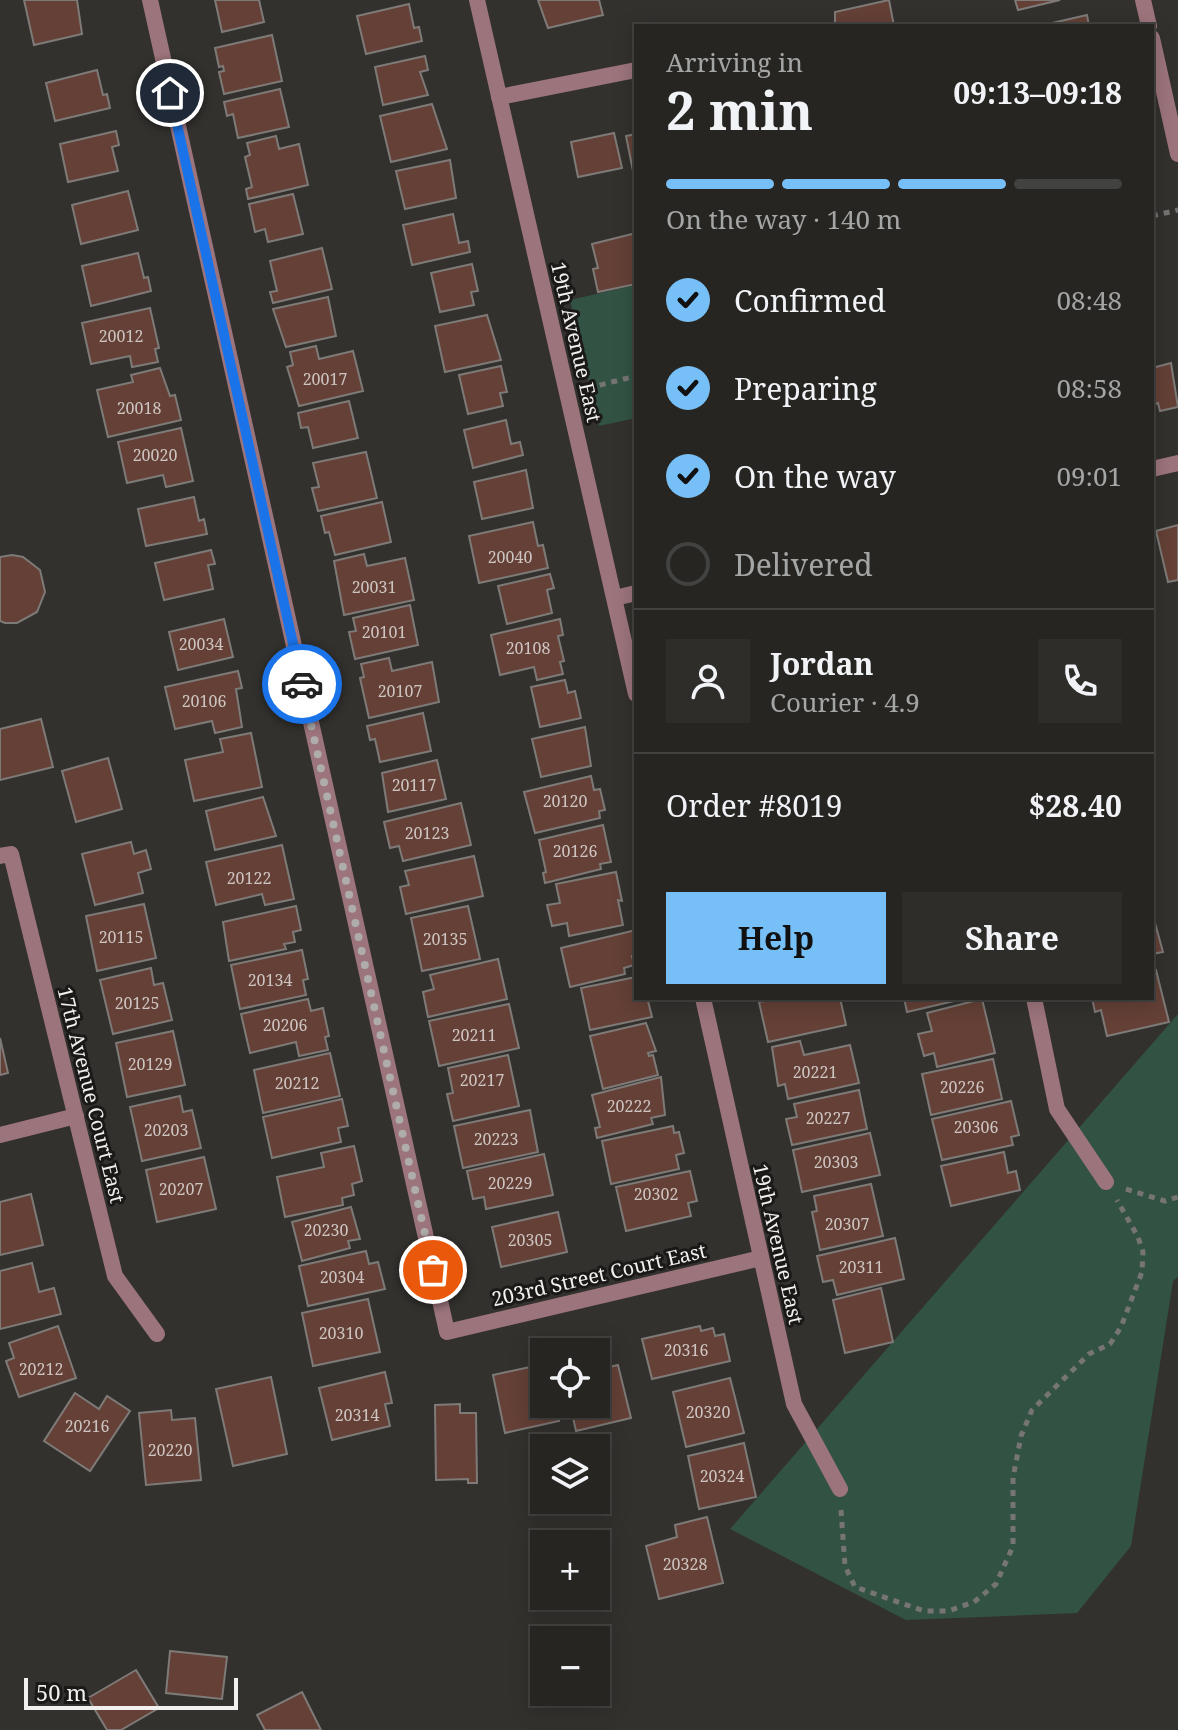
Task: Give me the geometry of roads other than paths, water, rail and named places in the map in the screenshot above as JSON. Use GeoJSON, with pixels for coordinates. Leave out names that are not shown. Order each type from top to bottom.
{"type":"FeatureCollection","features":[{"type":"Feature","properties":{"kind":"street","name":"203rd Street Court East"},"geometry":{"type":"LineString","coordinates":[[150,0],[447,1332],[761,1258]]}},
{"type":"Feature","properties":{"kind":"street","name":"19th Avenue East"},"geometry":{"type":"LineString","coordinates":[[477,0],[634,685]]}},
{"type":"Feature","properties":{"kind":"street"},"geometry":{"type":"LineString","coordinates":[[1143,0],[1149,24]]}},
{"type":"Feature","properties":{"kind":"street"},"geometry":{"type":"LineString","coordinates":[[1154,47],[1178,154]]}},
{"type":"Feature","properties":{"kind":"street"},"geometry":{"type":"LineString","coordinates":[[499,97],[634,70]]}},
{"type":"Feature","properties":{"kind":"street"},"geometry":{"type":"LineString","coordinates":[[1154,469],[1178,463]]}},
{"type":"Feature","properties":{"kind":"street"},"geometry":{"type":"LineString","coordinates":[[615,598],[634,593]]}},
{"type":"Feature","properties":{"kind":"street","name":"17th Avenue Court East"},"geometry":{"type":"LineString","coordinates":[[5,855],[76,1116],[115,1276],[157,1334]]}},
{"type":"Feature","properties":{"kind":"street","name":"19th Avenue East"},"geometry":{"type":"LineString","coordinates":[[703,1000],[794,1404],[840,1489]]}},
{"type":"Feature","properties":{"kind":"street"},"geometry":{"type":"LineString","coordinates":[[1034,1000],[1057,1109],[1106,1182]]}},
{"type":"Feature","properties":{"kind":"street"},"geometry":{"type":"LineString","coordinates":[[0,1135],[76,1116]]}}]}
